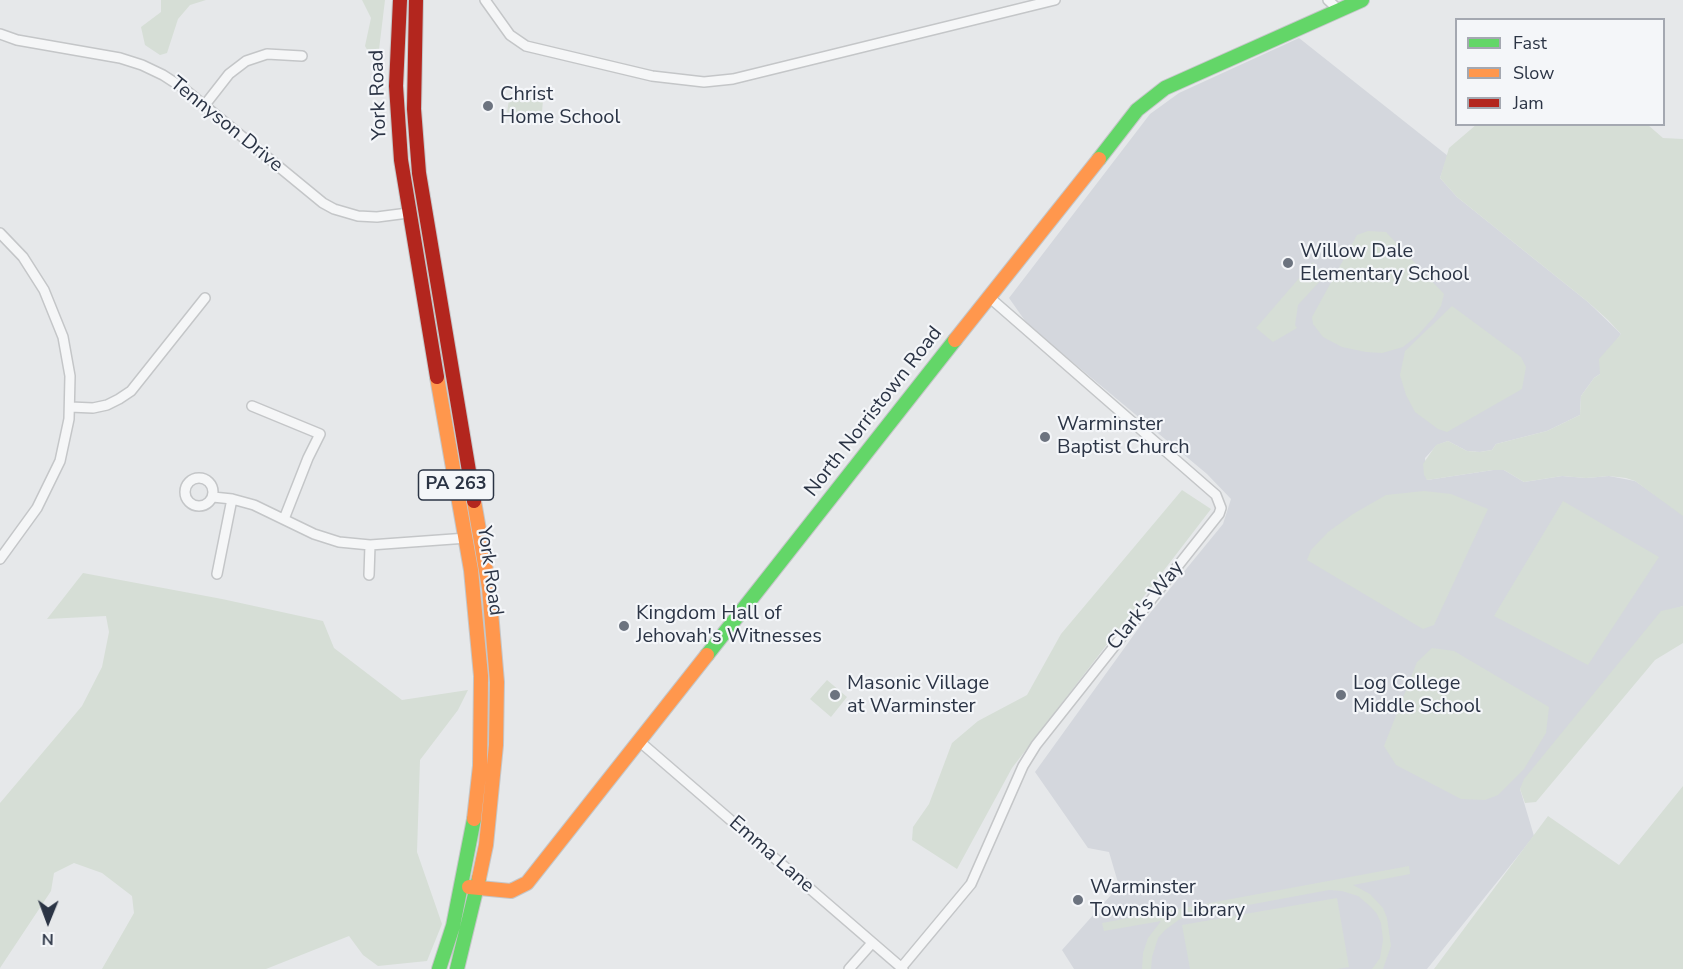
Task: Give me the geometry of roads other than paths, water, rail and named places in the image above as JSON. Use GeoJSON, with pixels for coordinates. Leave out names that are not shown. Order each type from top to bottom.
{"type":"FeatureCollection","features":[{"type":"Feature","properties":{"kind":"main road","name":"York Road"},"geometry":{"type":"LineString","coordinates":[[400,0],[396,59],[397,114],[408,213],[465,538],[479,649],[482,725],[475,810],[453,926],[439,969]]}},
{"type":"Feature","properties":{"kind":"main road","name":"York Road"},"geometry":{"type":"LineString","coordinates":[[416,0],[414,109],[419,173],[481,537],[493,623],[497,725],[491,805],[478,889],[457,969]]}},
{"type":"Feature","properties":{"kind":"main road","name":"North Norristown Road"},"geometry":{"type":"LineString","coordinates":[[462,886],[511,891],[527,883],[1132,116],[1165,88],[1362,0]]}},
{"type":"Feature","properties":{"kind":"street"},"geometry":{"type":"LineString","coordinates":[[485,0],[510,34],[526,46],[652,76],[704,82],[733,78],[1055,0]]}},
{"type":"Feature","properties":{"kind":"street"},"geometry":{"type":"LineString","coordinates":[[1328,0],[1339,10]]}},
{"type":"Feature","properties":{"kind":"street","name":"Tennyson Drive"},"geometry":{"type":"LineString","coordinates":[[0,34],[17,40],[120,58],[142,65],[173,82],[315,197],[334,209],[358,216],[377,217],[408,213]]}},
{"type":"Feature","properties":{"kind":"street"},"geometry":{"type":"LineString","coordinates":[[204,106],[229,74],[246,61],[276,53],[302,56]]}},
{"type":"Feature","properties":{"kind":"street"},"geometry":{"type":"LineString","coordinates":[[0,233],[16,248],[30,267],[55,315],[69,363],[70,407],[63,449],[54,477],[33,515],[0,559]]}},
{"type":"Feature","properties":{"kind":"street","name":"Clark's Way"},"geometry":{"type":"LineString","coordinates":[[902,968],[970,884],[1023,766],[1036,745],[1219,514],[1221,508],[1216,495],[989,297]]}},
{"type":"Feature","properties":{"kind":"street"},"geometry":{"type":"LineString","coordinates":[[70,407],[93,408],[107,405],[130,391],[206,298]]}},
{"type":"Feature","properties":{"kind":"street"},"geometry":{"type":"LineString","coordinates":[[252,406],[320,434],[284,519]]}},
{"type":"Feature","properties":{"kind":"street"},"geometry":{"type":"LineString","coordinates":[[213,497],[254,505],[314,534],[339,542],[370,545],[481,537]]}},
{"type":"Feature","properties":{"kind":"street"},"geometry":{"type":"LineString","coordinates":[[217,574],[232,499]]}},
{"type":"Feature","properties":{"kind":"street"},"geometry":{"type":"LineString","coordinates":[[369,575],[370,545]]}},
{"type":"Feature","properties":{"kind":"street","name":"Emma Lane"},"geometry":{"type":"LineString","coordinates":[[639,741],[902,968]]}},
{"type":"Feature","properties":{"kind":"street"},"geometry":{"type":"LineString","coordinates":[[849,969],[872,942]]}},
{"type":"Feature","properties":{"kind":"place","name":"Christ Home School"},"geometry":{"type":"Point","coordinates":[488,106]}},
{"type":"Feature","properties":{"kind":"place","name":"Willow Dale Elementary School"},"geometry":{"type":"Point","coordinates":[1288,263]}},
{"type":"Feature","properties":{"kind":"place","name":"Warminster Baptist Church"},"geometry":{"type":"Point","coordinates":[1045,437]}},
{"type":"Feature","properties":{"kind":"place","name":"Kingdom Hall of Jehovah's Witnesses"},"geometry":{"type":"Point","coordinates":[624,626]}},
{"type":"Feature","properties":{"kind":"place","name":"Masonic Village at Warminster"},"geometry":{"type":"Point","coordinates":[835,695]}},
{"type":"Feature","properties":{"kind":"place","name":"Log College Middle School"},"geometry":{"type":"Point","coordinates":[1341,695]}},
{"type":"Feature","properties":{"kind":"place","name":"Warminster Township Library"},"geometry":{"type":"Point","coordinates":[1078,900]}}]}
